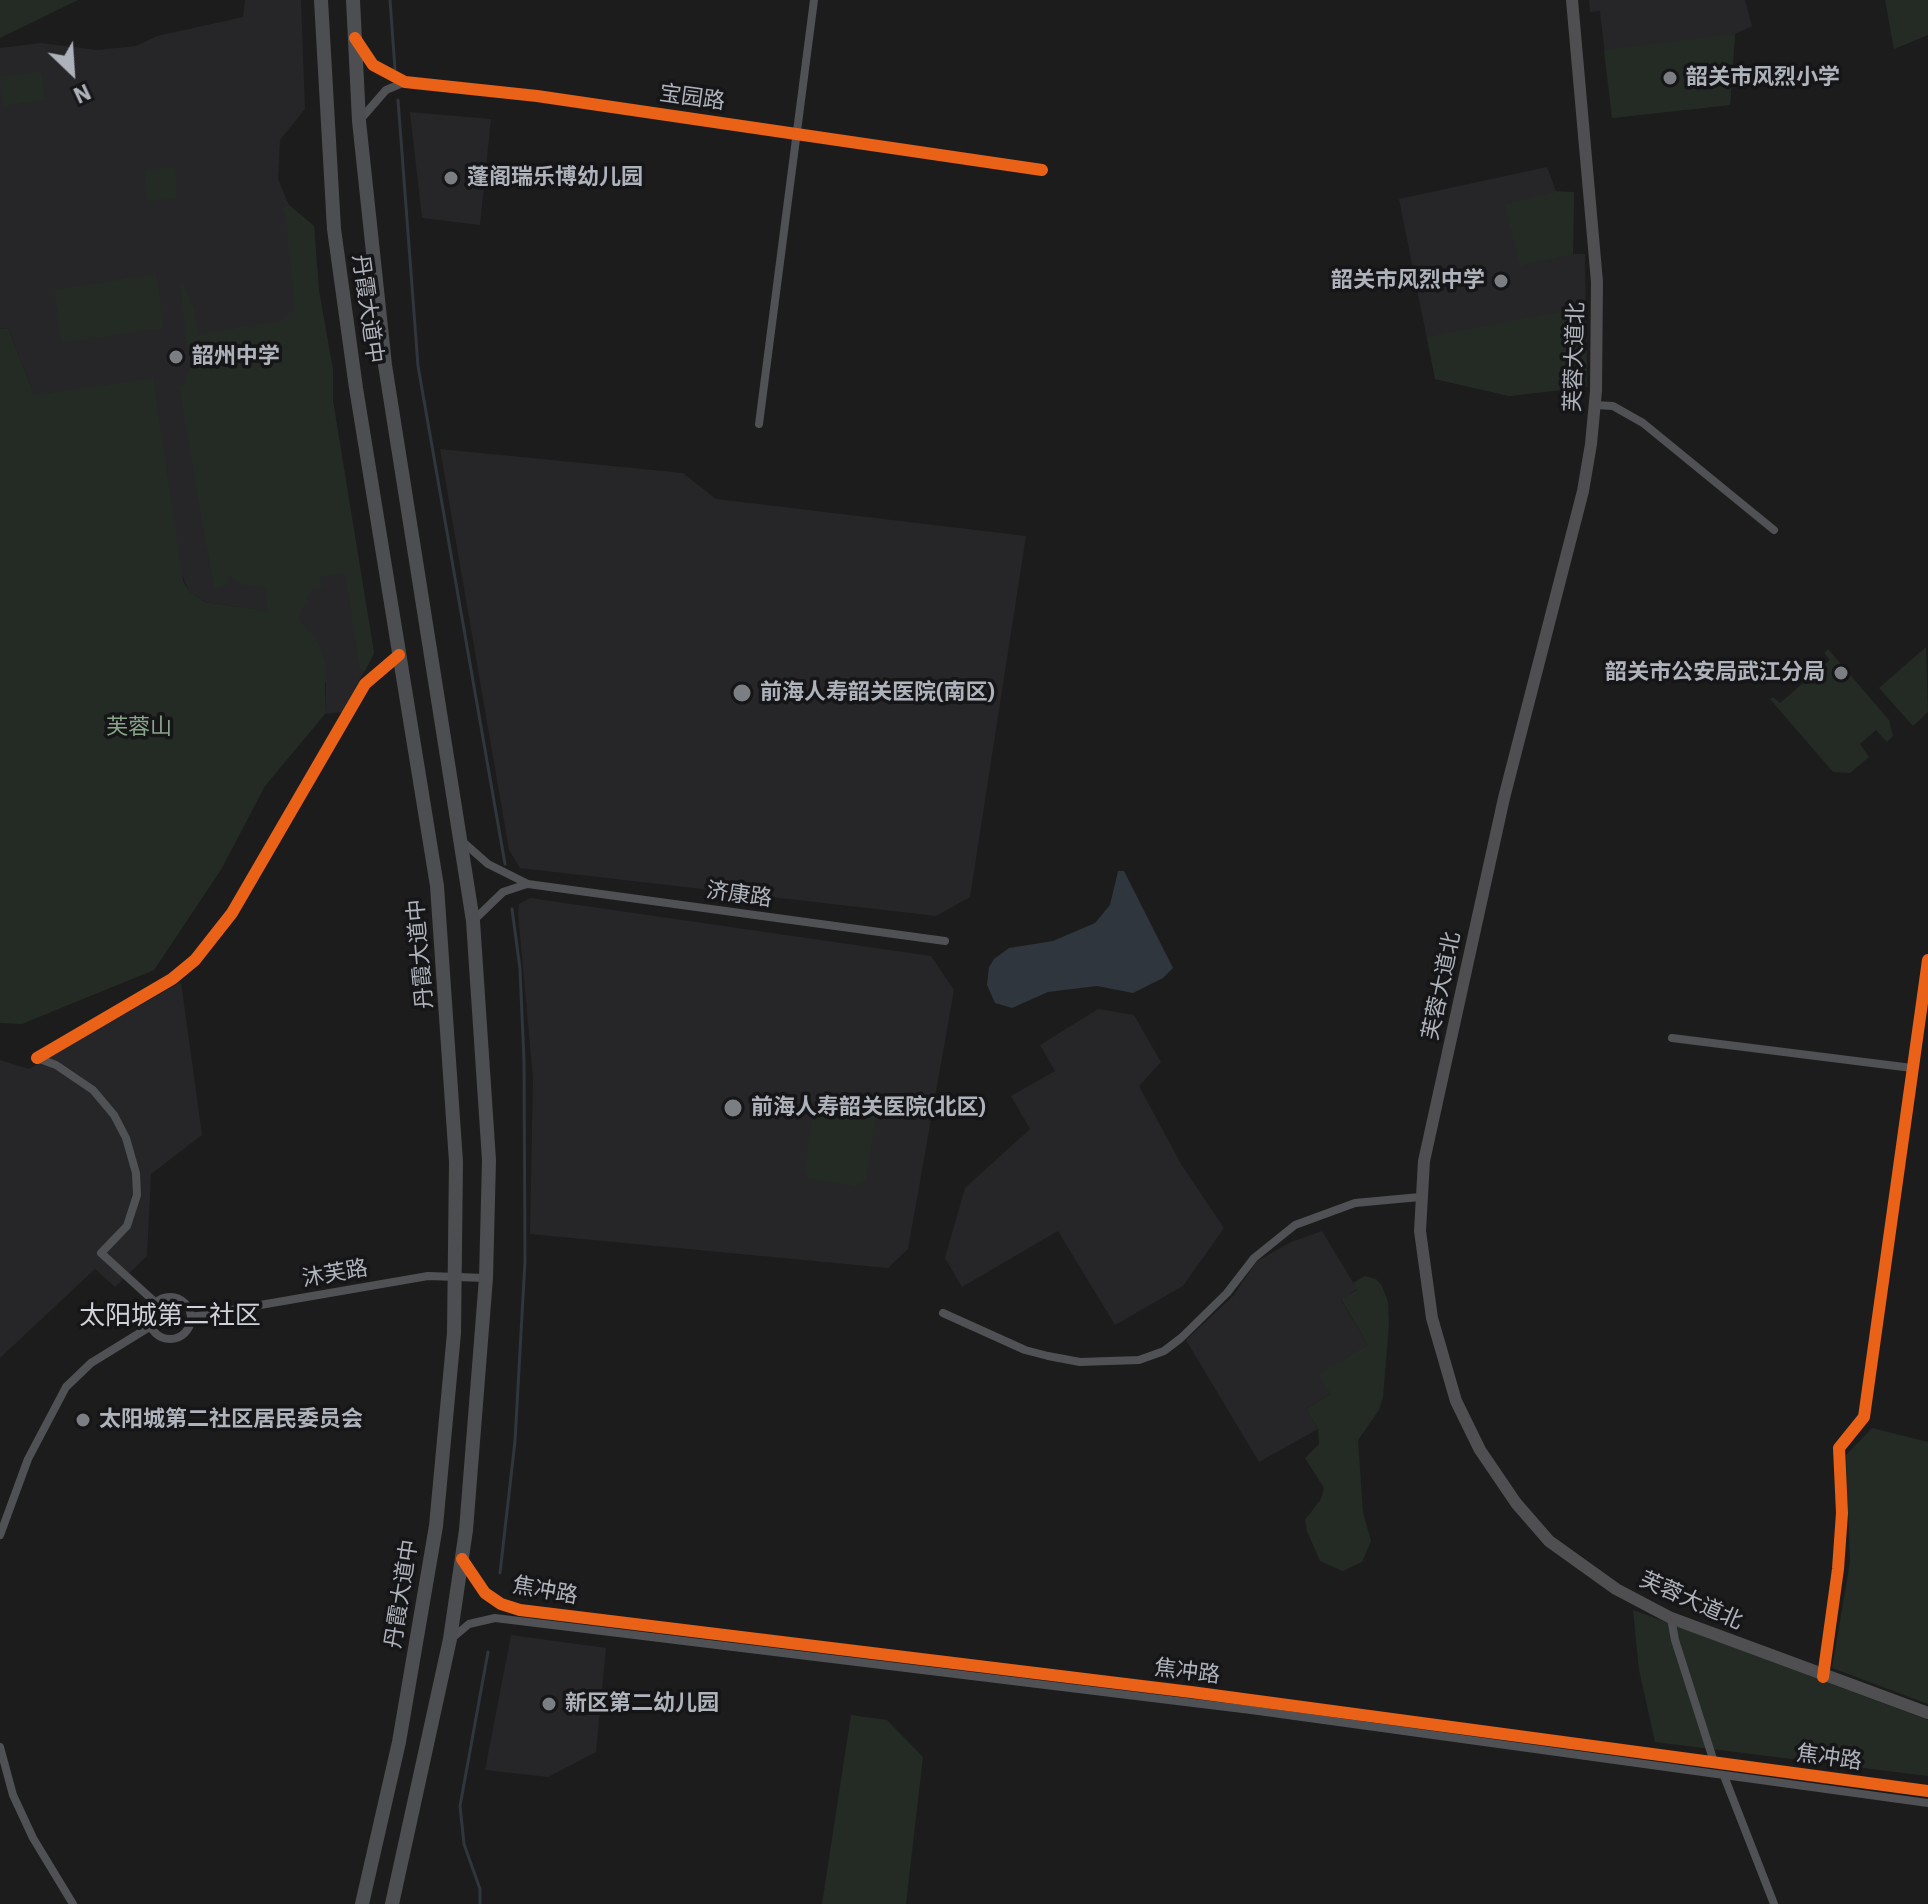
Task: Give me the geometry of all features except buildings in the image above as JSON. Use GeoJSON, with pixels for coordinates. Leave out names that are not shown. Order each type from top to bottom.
{"type":"FeatureCollection","features":[{"type":"Feature","properties":{"kind":"main road","name":"丹霞大道中"},"geometry":{"type":"LineString","coordinates":[[321,0],[334,229],[437,886],[456,1162],[455,1276],[449,1395],[431,1556],[399,1742],[362,1904]]}},
{"type":"Feature","properties":{"kind":"main road","name":"丹霞大道中"},"geometry":{"type":"LineString","coordinates":[[353,0],[359,121],[385,365],[463,842],[473,921],[489,1160],[486,1278],[462,1559],[450,1639],[392,1904]]}},
{"type":"Feature","properties":{"kind":"main road","name":"芙蓉大道北"},"geometry":{"type":"LineString","coordinates":[[1572,0],[1597,282],[1595,405],[1583,491],[1504,798],[1424,1161],[1420,1197],[1421,1261],[1432,1318],[1456,1401],[1480,1450],[1516,1503],[1549,1541],[1616,1589],[1671,1618],[1823,1677],[1928,1713]]}},
{"type":"Feature","properties":{"kind":"street"},"geometry":{"type":"LineString","coordinates":[[759,424],[814,0]]}},
{"type":"Feature","properties":{"kind":"street","name":"宝园路"},"geometry":{"type":"LineString","coordinates":[[355,38],[373,65],[405,82],[537,96],[1042,170]]}},
{"type":"Feature","properties":{"kind":"street"},"geometry":{"type":"LineString","coordinates":[[359,121],[386,90],[405,82]]}},
{"type":"Feature","properties":{"kind":"street"},"geometry":{"type":"LineString","coordinates":[[1595,405],[1613,406],[1643,423],[1774,530]]}},
{"type":"Feature","properties":{"kind":"street"},"geometry":{"type":"LineString","coordinates":[[156,1303],[101,1253],[127,1226],[137,1195],[136,1173],[126,1138],[114,1115],[93,1090],[56,1065],[37,1058],[172,979],[195,960],[232,913],[365,684],[399,655]]}},
{"type":"Feature","properties":{"kind":"street","name":"济康路"},"geometry":{"type":"LineString","coordinates":[[463,842],[488,864],[528,884],[945,941]]}},
{"type":"Feature","properties":{"kind":"street"},"geometry":{"type":"LineString","coordinates":[[473,921],[503,892],[528,884]]}},
{"type":"Feature","properties":{"kind":"street"},"geometry":{"type":"LineString","coordinates":[[1823,1677],[1839,1555],[1839,1448],[1864,1417],[1928,960]]}},
{"type":"Feature","properties":{"kind":"street"},"geometry":{"type":"LineString","coordinates":[[1672,1038],[1912,1068]]}},
{"type":"Feature","properties":{"kind":"street"},"geometry":{"type":"LineString","coordinates":[[943,1313],[1025,1350],[1048,1356],[1080,1362],[1139,1360],[1164,1351],[1181,1338],[1227,1293],[1254,1258],[1295,1225],[1355,1203],[1420,1197]]}},
{"type":"Feature","properties":{"kind":"street","name":"沐芙路"},"geometry":{"type":"LineString","coordinates":[[191,1317],[428,1276],[486,1278]]}},
{"type":"Feature","properties":{"kind":"street"},"geometry":{"type":"LineString","coordinates":[[175,1298],[186,1305],[191,1317],[183,1335],[171,1339],[159,1336],[151,1326],[150,1314],[156,1303],[175,1298]]}},
{"type":"Feature","properties":{"kind":"street"},"geometry":{"type":"LineString","coordinates":[[0,1535],[28,1459],[58,1398],[91,1363],[151,1326]]}},
{"type":"Feature","properties":{"kind":"street","name":"焦冲路"},"geometry":{"type":"LineString","coordinates":[[462,1559],[485,1593],[501,1604],[520,1610],[1191,1692],[1928,1791]]}},
{"type":"Feature","properties":{"kind":"street"},"geometry":{"type":"LineString","coordinates":[[1671,1618],[1675,1640],[1714,1762]]}},
{"type":"Feature","properties":{"kind":"street","name":"焦冲路"},"geometry":{"type":"LineString","coordinates":[[450,1639],[479,1620],[506,1619],[1251,1710],[1928,1803]]}},
{"type":"Feature","properties":{"kind":"street"},"geometry":{"type":"LineString","coordinates":[[0,1747],[13,1795],[33,1838],[73,1904]]}},
{"type":"Feature","properties":{"kind":"street"},"geometry":{"type":"LineString","coordinates":[[1724,1776],[1774,1904]]}},
{"type":"Feature","properties":{"kind":"shaded area","name":"韶州中学"},"geometry":{"type":"Polygon","coordinates":[[[245,0],[301,0],[305,109],[280,140],[278,179],[289,205],[314,226],[319,291],[333,370],[333,401],[374,653],[342,712],[325,714],[326,683],[286,614],[205,602],[189,591],[180,571],[34,395],[8,328],[0,329],[0,48],[41,43],[97,50],[136,46],[157,36],[243,17],[245,0]]]}},
{"type":"Feature","properties":{"kind":"shaded area","name":"韶关市风烈小学"},"geometry":{"type":"Polygon","coordinates":[[[1589,0],[1745,0],[1752,26],[1735,34],[1730,105],[1612,118],[1600,11],[1590,12],[1589,0]]]}},
{"type":"Feature","properties":{"kind":"shaded area","name":"蓬阁瑞乐博幼儿园"},"geometry":{"type":"Polygon","coordinates":[[[410,112],[491,119],[480,225],[422,218],[410,112]]]}},
{"type":"Feature","properties":{"kind":"shaded area","name":"韶关市风烈中学"},"geometry":{"type":"Polygon","coordinates":[[[1547,167],[1556,191],[1574,192],[1573,254],[1585,254],[1587,387],[1509,396],[1435,379],[1399,199],[1547,167]]]}},
{"type":"Feature","properties":{"kind":"shaded area","name":"前海人寿韶关医院(南区)"},"geometry":{"type":"Polygon","coordinates":[[[440,449],[683,473],[716,499],[1026,536],[970,897],[936,916],[520,868],[509,850],[440,449]]]}},
{"type":"Feature","properties":{"kind":"shaded area"},"geometry":{"type":"Polygon","coordinates":[[[1118,871],[1124,871],[1173,968],[1163,978],[1133,993],[1097,986],[1048,992],[1012,1008],[995,1003],[987,985],[989,967],[994,959],[1009,948],[1053,941],[1095,923],[1110,905],[1118,871]]]}},
{"type":"Feature","properties":{"kind":"shaded area","name":"前海人寿韶关医院(北区)"},"geometry":{"type":"Polygon","coordinates":[[[530,898],[931,956],[954,990],[908,1249],[888,1268],[530,1234],[533,1078],[518,913],[519,904],[530,898]]]}},
{"type":"Feature","properties":{"kind":"shaded area"},"geometry":{"type":"Polygon","coordinates":[[[181,982],[202,1135],[151,1174],[147,1256],[115,1287],[95,1269],[0,1358],[0,1060],[29,1069],[181,982]]]}},
{"type":"Feature","properties":{"kind":"shaded area"},"geometry":{"type":"Polygon","coordinates":[[[1098,1009],[1134,1015],[1161,1062],[1139,1086],[1181,1164],[1224,1228],[1183,1286],[1115,1325],[1058,1231],[962,1287],[945,1258],[965,1188],[1030,1129],[1011,1096],[1055,1071],[1040,1045],[1098,1009]]]}},
{"type":"Feature","properties":{"kind":"shaded area"},"geometry":{"type":"Polygon","coordinates":[[[1322,1231],[1357,1289],[1341,1300],[1368,1345],[1331,1394],[1306,1409],[1318,1429],[1259,1462],[1186,1340],[1233,1296],[1257,1261],[1291,1242],[1322,1231]]]}},
{"type":"Feature","properties":{"kind":"shaded area","name":"新区第二幼儿园"},"geometry":{"type":"Polygon","coordinates":[[[511,1635],[606,1648],[596,1752],[548,1777],[485,1770],[511,1635]]]}},
{"type":"Feature","properties":{"kind":"green space"},"geometry":{"type":"Polygon","coordinates":[[[0,0],[78,0],[0,38],[0,0]]]}},
{"type":"Feature","properties":{"kind":"green space"},"geometry":{"type":"Polygon","coordinates":[[[1885,0],[1928,0],[1928,35],[1894,49],[1885,0]]]}},
{"type":"Feature","properties":{"kind":"green space"},"geometry":{"type":"Polygon","coordinates":[[[1735,34],[1730,105],[1612,118],[1604,50],[1735,34]]]}},
{"type":"Feature","properties":{"kind":"green space"},"geometry":{"type":"Polygon","coordinates":[[[41,71],[45,100],[3,106],[0,77],[41,71]]]}},
{"type":"Feature","properties":{"kind":"green space"},"geometry":{"type":"Polygon","coordinates":[[[174,167],[177,198],[147,201],[144,171],[174,167]]]}},
{"type":"Feature","properties":{"kind":"green space"},"geometry":{"type":"Polygon","coordinates":[[[1556,192],[1574,192],[1573,254],[1520,266],[1505,204],[1556,192]]]}},
{"type":"Feature","properties":{"kind":"green space","name":"芙蓉山"},"geometry":{"type":"Polygon","coordinates":[[[289,205],[314,226],[319,291],[333,370],[333,401],[374,653],[365,671],[360,668],[345,573],[320,577],[322,587],[312,589],[298,618],[320,646],[325,663],[325,714],[265,786],[222,868],[154,970],[22,1024],[0,1023],[0,329],[8,328],[34,395],[153,378],[183,581],[189,591],[205,602],[268,611],[265,587],[244,585],[227,575],[228,585],[214,588],[179,387],[183,386],[196,352],[187,348],[180,285],[183,284],[193,304],[198,334],[281,321],[295,309],[286,216],[282,209],[289,205]]]}},
{"type":"Feature","properties":{"kind":"green space"},"geometry":{"type":"Polygon","coordinates":[[[156,274],[164,328],[61,343],[54,290],[156,274]]]}},
{"type":"Feature","properties":{"kind":"green space"},"geometry":{"type":"Polygon","coordinates":[[[1586,307],[1587,387],[1509,396],[1435,379],[1427,337],[1586,307]]]}},
{"type":"Feature","properties":{"kind":"green space"},"geometry":{"type":"Polygon","coordinates":[[[1926,647],[1928,712],[1913,726],[1879,688],[1926,647]]]}},
{"type":"Feature","properties":{"kind":"green space"},"geometry":{"type":"Polygon","coordinates":[[[1828,649],[1889,720],[1893,736],[1887,742],[1876,730],[1860,744],[1869,757],[1850,773],[1833,772],[1770,699],[1773,697],[1780,703],[1830,660],[1824,653],[1828,649]]]}},
{"type":"Feature","properties":{"kind":"green space"},"geometry":{"type":"Polygon","coordinates":[[[819,1102],[872,1107],[876,1114],[866,1179],[857,1186],[810,1179],[805,1172],[813,1109],[819,1102]]]}},
{"type":"Feature","properties":{"kind":"green space"},"geometry":{"type":"Polygon","coordinates":[[[1365,1276],[1376,1279],[1382,1286],[1388,1302],[1389,1324],[1383,1397],[1379,1410],[1358,1440],[1363,1512],[1371,1541],[1362,1562],[1343,1571],[1320,1561],[1307,1531],[1305,1520],[1321,1499],[1324,1488],[1305,1458],[1319,1444],[1318,1429],[1306,1409],[1331,1394],[1319,1374],[1368,1345],[1341,1299],[1357,1290],[1353,1283],[1365,1276]]]}},
{"type":"Feature","properties":{"kind":"green space"},"geometry":{"type":"Polygon","coordinates":[[[1872,1428],[1928,1442],[1928,1704],[1832,1668],[1850,1562],[1846,1455],[1872,1428]]]}},
{"type":"Feature","properties":{"kind":"green space"},"geometry":{"type":"Polygon","coordinates":[[[1633,1610],[1928,1720],[1928,1776],[1655,1742],[1639,1670],[1633,1610]]]}},
{"type":"Feature","properties":{"kind":"green space"},"geometry":{"type":"Polygon","coordinates":[[[851,1715],[887,1720],[923,1757],[906,1904],[822,1904],[851,1715]]]}},
{"type":"Feature","properties":{"kind":"waterway"},"geometry":{"type":"LineString","coordinates":[[390,0],[395,69]]}},
{"type":"Feature","properties":{"kind":"waterway"},"geometry":{"type":"LineString","coordinates":[[398,100],[418,366],[505,864]]}},
{"type":"Feature","properties":{"kind":"waterway"},"geometry":{"type":"LineString","coordinates":[[500,1573],[515,1441],[525,1261],[524,1061],[520,969],[512,909]]}},
{"type":"Feature","properties":{"kind":"waterway"},"geometry":{"type":"LineString","coordinates":[[480,1904],[480,1889],[464,1844],[460,1806],[488,1652]]}},
{"type":"Feature","properties":{"kind":"cycle path"},"geometry":{"type":"LineString","coordinates":[[355,38],[373,65],[405,82],[537,96],[1042,170]]}},
{"type":"Feature","properties":{"kind":"cycle path"},"geometry":{"type":"LineString","coordinates":[[37,1058],[172,979],[195,960],[232,913],[365,684],[399,655]]}},
{"type":"Feature","properties":{"kind":"cycle path"},"geometry":{"type":"LineString","coordinates":[[1823,1677],[1838,1569],[1842,1513],[1839,1448],[1864,1417],[1928,960]]}},
{"type":"Feature","properties":{"kind":"cycle path"},"geometry":{"type":"LineString","coordinates":[[462,1559],[485,1593],[501,1604],[520,1610],[1191,1692],[1928,1791]]}},
{"type":"Feature","properties":{"kind":"place","name":"韶关市风烈小学"},"geometry":{"type":"Point","coordinates":[1670,78]}},
{"type":"Feature","properties":{"kind":"place","name":"蓬阁瑞乐博幼儿园"},"geometry":{"type":"Point","coordinates":[451,178]}},
{"type":"Feature","properties":{"kind":"place","name":"韶关市风烈中学"},"geometry":{"type":"Point","coordinates":[1501,281]}},
{"type":"Feature","properties":{"kind":"place","name":"韶州中学"},"geometry":{"type":"Point","coordinates":[176,357]}},
{"type":"Feature","properties":{"kind":"place","name":"韶关市公安局武江分局"},"geometry":{"type":"Point","coordinates":[1841,673]}},
{"type":"Feature","properties":{"kind":"place","name":"前海人寿韶关医院(南区)"},"geometry":{"type":"Point","coordinates":[742,693]}},
{"type":"Feature","properties":{"kind":"place","name":"前海人寿韶关医院(北区)"},"geometry":{"type":"Point","coordinates":[733,1108]}},
{"type":"Feature","properties":{"kind":"place","name":"太阳城第二社区居民委员会"},"geometry":{"type":"Point","coordinates":[83,1420]}},
{"type":"Feature","properties":{"kind":"place","name":"新区第二幼儿园"},"geometry":{"type":"Point","coordinates":[549,1704]}},
{"type":"Feature","properties":{"kind":"district","name":"太阳城第二社区"},"geometry":{"type":"Point","coordinates":[170,1316]}}]}
